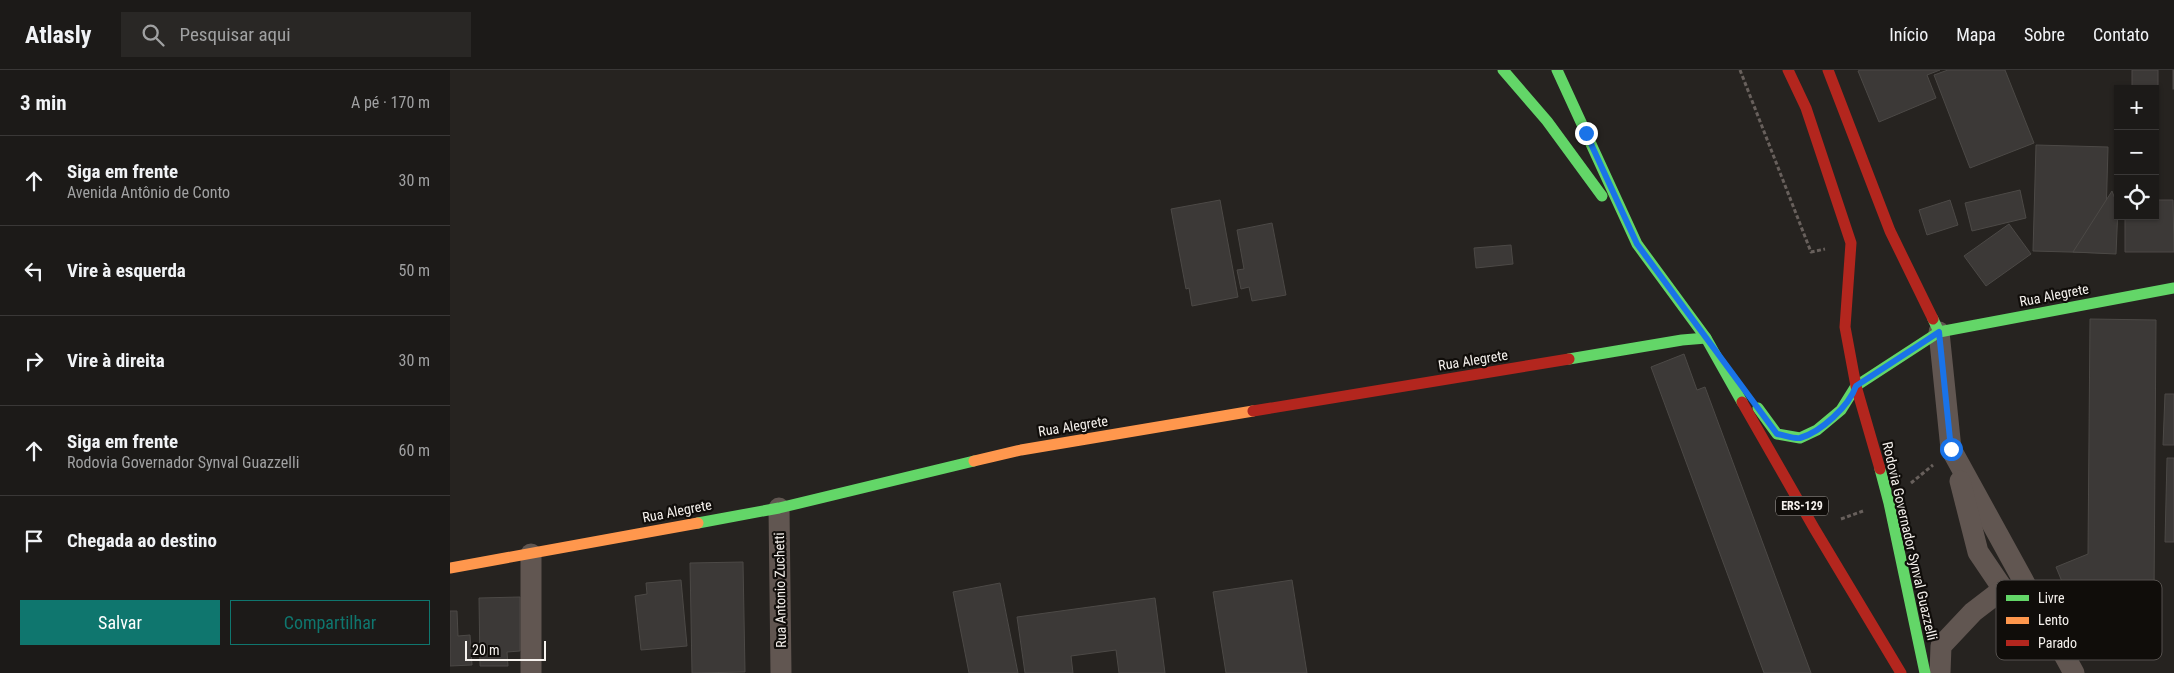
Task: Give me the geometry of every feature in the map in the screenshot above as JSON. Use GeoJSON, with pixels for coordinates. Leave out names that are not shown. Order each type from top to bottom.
{"type":"FeatureCollection","features":[{"type":"Feature","properties":{"kind":"main road"},"geometry":{"type":"LineString","coordinates":[[1503,70],[1547,122],[1637,244]]}},
{"type":"Feature","properties":{"kind":"main road","name":"ERS-129"},"geometry":{"type":"LineString","coordinates":[[1557,70],[1637,244],[1706,338],[1819,537],[1901,673]]}},
{"type":"Feature","properties":{"kind":"main road","name":"Rodovia Governador Synval Guazzelli"},"geometry":{"type":"LineString","coordinates":[[1788,70],[1806,108],[1851,243],[1845,327],[1856,386],[1889,503],[1925,673]]}},
{"type":"Feature","properties":{"kind":"main road"},"geometry":{"type":"LineString","coordinates":[[1706,338],[1777,434],[1798,438],[1818,430],[1851,399],[1856,386],[1939,332],[1890,231],[1828,70]]}},
{"type":"Feature","properties":{"kind":"main road","name":"Rua Alegrete"},"geometry":{"type":"LineString","coordinates":[[1939,332],[2174,288]]}},
{"type":"Feature","properties":{"kind":"main road","name":"Rua Alegrete"},"geometry":{"type":"LineString","coordinates":[[450,568],[779,508],[1021,450],[1682,340],[1706,338]]}},
{"type":"Feature","properties":{"kind":"street"},"geometry":{"type":"LineString","coordinates":[[1939,332],[1951,449],[1978,552],[1997,580]]}},
{"type":"Feature","properties":{"kind":"street"},"geometry":{"type":"LineString","coordinates":[[1951,449],[2023,580]]}},
{"type":"Feature","properties":{"kind":"street","name":"Rua Antonio Zuchetti"},"geometry":{"type":"LineString","coordinates":[[779,508],[781,673]]}},
{"type":"Feature","properties":{"kind":"street"},"geometry":{"type":"LineString","coordinates":[[531,554],[531,673]]}},
{"type":"Feature","properties":{"kind":"street"},"geometry":{"type":"LineString","coordinates":[[1940,673],[1941,646],[1974,612],[1996,595]]}},
{"type":"Feature","properties":{"kind":"path"},"geometry":{"type":"LineString","coordinates":[[1740,70],[1811,252],[1851,243]]}},
{"type":"Feature","properties":{"kind":"building"},"geometry":{"type":"Polygon","coordinates":[[[1940,70],[1927,75],[1936,98],[1879,122],[1858,71],[1940,70]]]}},
{"type":"Feature","properties":{"kind":"building"},"geometry":{"type":"Polygon","coordinates":[[[1948,70],[2005,70],[2034,143],[1970,168],[1934,75],[1948,70]]]}},
{"type":"Feature","properties":{"kind":"building"},"geometry":{"type":"Polygon","coordinates":[[[2132,70],[2158,70],[2158,85],[2132,85],[2132,70]]]}},
{"type":"Feature","properties":{"kind":"building"},"geometry":{"type":"Polygon","coordinates":[[[2174,70],[2174,89],[2173,89],[2174,70]]]}},
{"type":"Feature","properties":{"kind":"building"},"geometry":{"type":"Polygon","coordinates":[[[2036,145],[2108,147],[2105,253],[2033,251],[2036,145]]]}},
{"type":"Feature","properties":{"kind":"building"},"geometry":{"type":"Polygon","coordinates":[[[2020,190],[2026,218],[1972,231],[1965,203],[2020,190]]]}},
{"type":"Feature","properties":{"kind":"building"},"geometry":{"type":"Polygon","coordinates":[[[2112,191],[2114,196],[2114,220],[2117,220],[2116,254],[2073,252],[2112,191]]]}},
{"type":"Feature","properties":{"kind":"building"},"geometry":{"type":"Polygon","coordinates":[[[1220,200],[1238,297],[1192,306],[1189,288],[1186,289],[1171,209],[1220,200]]]}},
{"type":"Feature","properties":{"kind":"building"},"geometry":{"type":"Polygon","coordinates":[[[1950,200],[1958,225],[1927,235],[1919,210],[1950,200]]]}},
{"type":"Feature","properties":{"kind":"building"},"geometry":{"type":"Polygon","coordinates":[[[2159,200],[2173,200],[2174,252],[2125,252],[2125,220],[2159,220],[2159,200]]]}},
{"type":"Feature","properties":{"kind":"building"},"geometry":{"type":"Polygon","coordinates":[[[1272,223],[1286,295],[1252,301],[1249,287],[1241,289],[1237,270],[1244,269],[1237,230],[1272,223]]]}},
{"type":"Feature","properties":{"kind":"building"},"geometry":{"type":"Polygon","coordinates":[[[2009,224],[2031,254],[1986,286],[1964,256],[2009,224]]]}},
{"type":"Feature","properties":{"kind":"building"},"geometry":{"type":"Polygon","coordinates":[[[1511,245],[1513,264],[1476,268],[1474,248],[1511,245]]]}},
{"type":"Feature","properties":{"kind":"building"},"geometry":{"type":"Polygon","coordinates":[[[2090,319],[2156,320],[2154,580],[2061,580],[2056,567],[2088,554],[2090,319]]]}},
{"type":"Feature","properties":{"kind":"building"},"geometry":{"type":"Polygon","coordinates":[[[1684,354],[1697,390],[1705,387],[1811,673],[1764,673],[1651,367],[1684,354]]]}},
{"type":"Feature","properties":{"kind":"building"},"geometry":{"type":"Polygon","coordinates":[[[2165,394],[2174,394],[2174,445],[2163,445],[2165,394]]]}},
{"type":"Feature","properties":{"kind":"building"},"geometry":{"type":"Polygon","coordinates":[[[2167,458],[2174,458],[2174,542],[2165,542],[2167,458]]]}},
{"type":"Feature","properties":{"kind":"building"},"geometry":{"type":"Polygon","coordinates":[[[743,562],[745,672],[692,673],[690,563],[743,562]]]}},
{"type":"Feature","properties":{"kind":"building"},"geometry":{"type":"Polygon","coordinates":[[[681,580],[687,646],[641,650],[635,596],[647,594],[646,583],[681,580]]]}},
{"type":"Feature","properties":{"kind":"building"},"geometry":{"type":"Polygon","coordinates":[[[1292,580],[1307,673],[1226,673],[1213,592],[1292,580]]]}},
{"type":"Feature","properties":{"kind":"building"},"geometry":{"type":"Polygon","coordinates":[[[1000,583],[1018,673],[969,673],[953,592],[1000,583]]]}},
{"type":"Feature","properties":{"kind":"building"},"geometry":{"type":"Polygon","coordinates":[[[520,597],[520,651],[507,652],[508,666],[480,666],[479,598],[520,597]]]}},
{"type":"Feature","properties":{"kind":"building"},"geometry":{"type":"Polygon","coordinates":[[[1155,598],[1165,673],[1119,673],[1116,650],[1071,656],[1073,673],[1025,673],[1017,617],[1155,598]]]}},
{"type":"Feature","properties":{"kind":"building"},"geometry":{"type":"Polygon","coordinates":[[[450,611],[457,611],[458,636],[470,635],[472,665],[450,666],[450,611]]]}},
{"type":"Feature","properties":{"kind":"traffic: fast"},"geometry":{"type":"LineString","coordinates":[[1503,70],[1547,121],[1602,196]]}},
{"type":"Feature","properties":{"kind":"traffic: fast"},"geometry":{"type":"LineString","coordinates":[[1557,70],[1637,244],[1706,338],[1742,402]]}},
{"type":"Feature","properties":{"kind":"traffic: fast"},"geometry":{"type":"LineString","coordinates":[[1939,332],[2174,288]]}},
{"type":"Feature","properties":{"kind":"traffic: fast"},"geometry":{"type":"LineString","coordinates":[[1758,408],[1777,434],[1800,438],[1817,430],[1841,410],[1856,386],[1939,332],[1933,319]]}},
{"type":"Feature","properties":{"kind":"traffic: fast"},"geometry":{"type":"LineString","coordinates":[[1569,359],[1682,340],[1706,338]]}},
{"type":"Feature","properties":{"kind":"traffic: fast"},"geometry":{"type":"LineString","coordinates":[[698,523],[779,508],[974,461]]}},
{"type":"Feature","properties":{"kind":"traffic: fast"},"geometry":{"type":"LineString","coordinates":[[1880,469],[1925,673]]}},
{"type":"Feature","properties":{"kind":"traffic: slow"},"geometry":{"type":"LineString","coordinates":[[974,461],[1021,450],[1253,411]]}},
{"type":"Feature","properties":{"kind":"traffic: slow"},"geometry":{"type":"LineString","coordinates":[[450,568],[698,523]]}},
{"type":"Feature","properties":{"kind":"traffic: jam"},"geometry":{"type":"LineString","coordinates":[[1788,70],[1806,108],[1851,243],[1845,327],[1856,386],[1880,469]]}},
{"type":"Feature","properties":{"kind":"traffic: jam"},"geometry":{"type":"LineString","coordinates":[[1828,70],[1890,231],[1933,319]]}},
{"type":"Feature","properties":{"kind":"traffic: jam"},"geometry":{"type":"LineString","coordinates":[[1253,411],[1569,359]]}},
{"type":"Feature","properties":{"kind":"traffic: jam"},"geometry":{"type":"LineString","coordinates":[[1742,402],[1814,528],[1901,673]]}},
{"type":"Feature","properties":{"kind":"route"},"geometry":{"type":"LineString","coordinates":[[1586,133],[1637,244],[1777,434],[1798,438],[1818,430],[1851,399],[1856,386],[1939,332],[1951,449]]}}]}
